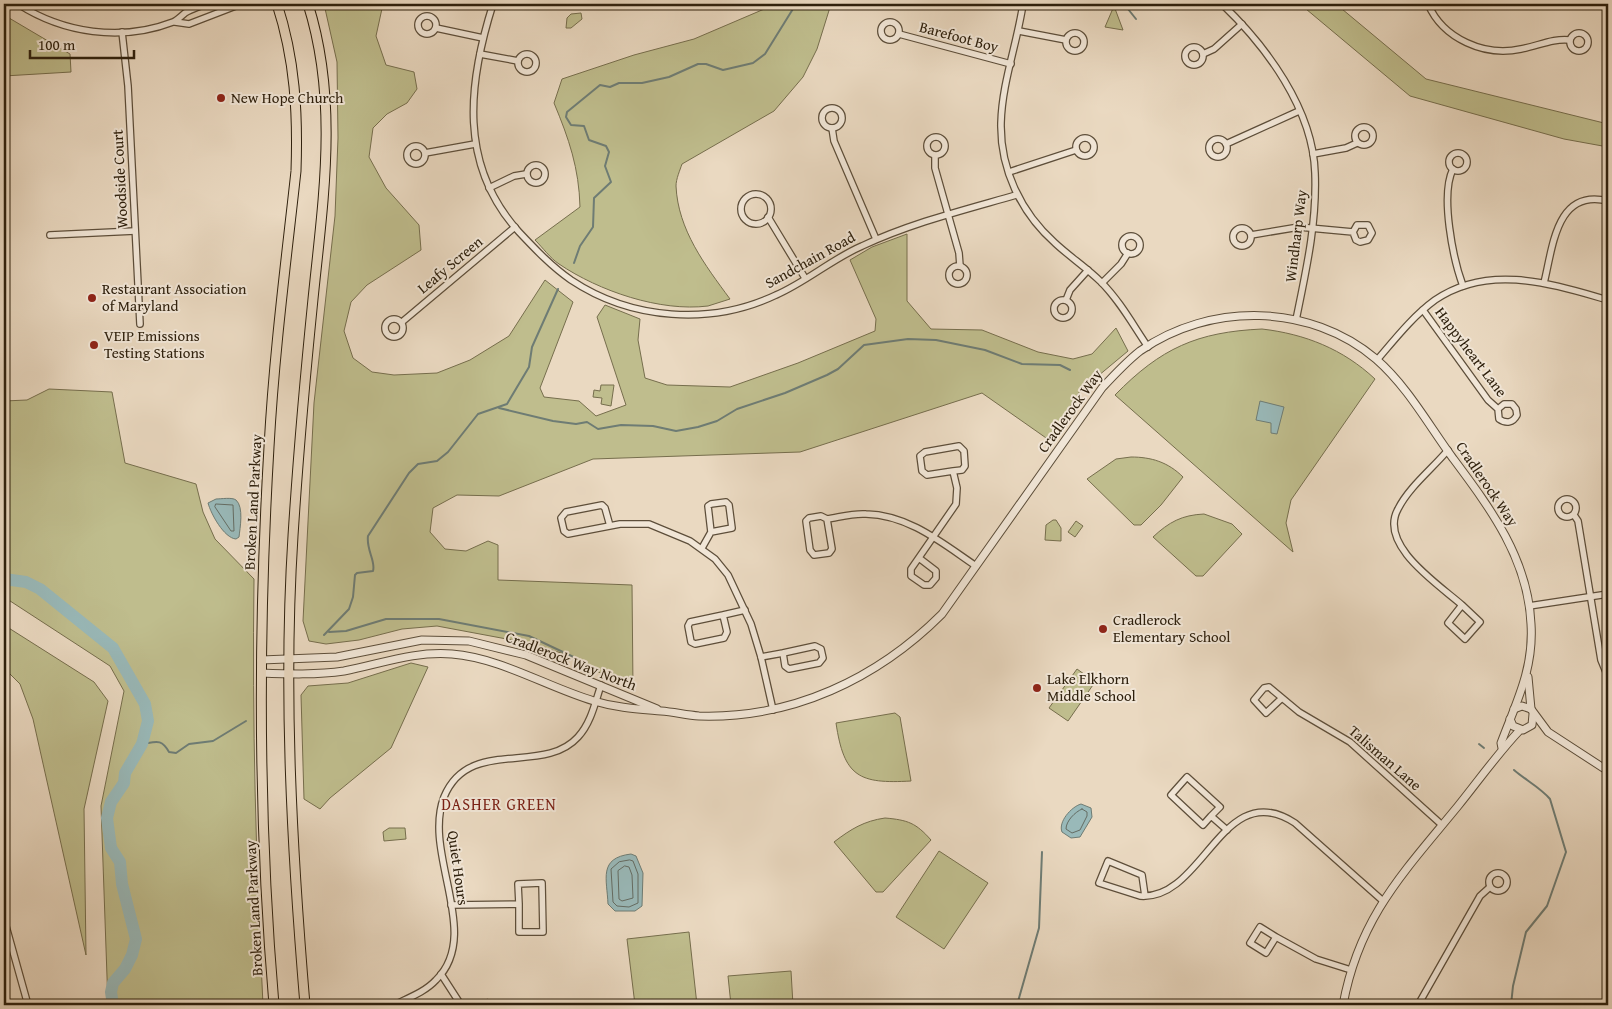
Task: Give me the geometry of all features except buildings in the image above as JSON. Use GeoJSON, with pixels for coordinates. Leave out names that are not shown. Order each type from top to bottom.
{"type":"FeatureCollection","features":[{"type":"Feature","properties":{"kind":"main road","name":"Broken Land Parkway"},"geometry":{"type":"LineString","coordinates":[[274,1005],[264,834],[261,660],[269,445],[296,171],[298,130],[293,69],[277,4]]}},
{"type":"Feature","properties":{"kind":"main road"},"geometry":{"type":"LineString","coordinates":[[305,1005],[290,763],[289,660],[293,532],[307,356],[326,164],[325,82],[318,42],[308,4]]}},
{"type":"Feature","properties":{"kind":"street"},"geometry":{"type":"LineString","coordinates":[[18,4],[37,16],[68,28],[93,32],[122,32],[150,29],[175,22],[189,24],[241,4]]}},
{"type":"Feature","properties":{"kind":"street"},"geometry":{"type":"LineString","coordinates":[[175,22],[186,12],[206,4]]}},
{"type":"Feature","properties":{"kind":"street","name":"Sandchain Road"},"geometry":{"type":"LineString","coordinates":[[493,4],[483,38],[473,102],[475,144],[489,188],[515,227],[544,258],[584,288],[618,303],[655,313],[701,314],[732,310],[776,296],[852,250],[876,239],[1016,195]]}},
{"type":"Feature","properties":{"kind":"street"},"geometry":{"type":"LineString","coordinates":[[1023,4],[1019,31],[1003,97],[1001,124],[1003,152],[1016,195],[1044,233],[1102,283],[1148,347]]}},
{"type":"Feature","properties":{"kind":"street","name":"Windharp Way"},"geometry":{"type":"LineString","coordinates":[[1222,4],[1242,24],[1278,73],[1299,111],[1313,154],[1315,190],[1313,228],[1296,320]]}},
{"type":"Feature","properties":{"kind":"street"},"geometry":{"type":"LineString","coordinates":[[1428,4],[1439,21],[1450,32],[1482,48],[1511,51],[1555,40],[1570,40]]}},
{"type":"Feature","properties":{"kind":"street"},"geometry":{"type":"LineString","coordinates":[[1203,54],[1214,49],[1242,24]]}},
{"type":"Feature","properties":{"kind":"street"},"geometry":{"type":"LineString","coordinates":[[436,28],[483,38]]}},
{"type":"Feature","properties":{"kind":"street"},"geometry":{"type":"LineString","coordinates":[[1019,31],[1066,40]]}},
{"type":"Feature","properties":{"kind":"street","name":"Woodside Court"},"geometry":{"type":"LineString","coordinates":[[122,32],[128,86],[140,324]]}},
{"type":"Feature","properties":{"kind":"street","name":"Barefoot Boy"},"geometry":{"type":"LineString","coordinates":[[899,34],[1011,64]]}},
{"type":"Feature","properties":{"kind":"street"},"geometry":{"type":"LineString","coordinates":[[480,54],[518,61]]}},
{"type":"Feature","properties":{"kind":"street"},"geometry":{"type":"LineString","coordinates":[[1226,144],[1299,111]]}},
{"type":"Feature","properties":{"kind":"street"},"geometry":{"type":"LineString","coordinates":[[832,128],[834,141],[876,239]]}},
{"type":"Feature","properties":{"kind":"street"},"geometry":{"type":"LineString","coordinates":[[1313,154],[1346,148],[1357,142]]}},
{"type":"Feature","properties":{"kind":"street"},"geometry":{"type":"LineString","coordinates":[[425,152],[475,144]]}},
{"type":"Feature","properties":{"kind":"street"},"geometry":{"type":"LineString","coordinates":[[1009,172],[1076,150]]}},
{"type":"Feature","properties":{"kind":"street"},"geometry":{"type":"LineString","coordinates":[[935,156],[935,168],[959,253],[960,266]]}},
{"type":"Feature","properties":{"kind":"street"},"geometry":{"type":"LineString","coordinates":[[1454,169],[1450,180],[1449,232],[1454,260],[1462,286]]}},
{"type":"Feature","properties":{"kind":"street"},"geometry":{"type":"LineString","coordinates":[[489,188],[514,176],[526,174]]}},
{"type":"Feature","properties":{"kind":"street"},"geometry":{"type":"LineString","coordinates":[[753,196],[763,196],[772,204],[772,212],[768,217],[755,224],[748,223],[741,215],[742,206],[753,196]]}},
{"type":"Feature","properties":{"kind":"street"},"geometry":{"type":"LineString","coordinates":[[1544,283],[1563,216],[1572,207],[1585,200],[1598,199],[1608,201]]}},
{"type":"Feature","properties":{"kind":"street"},"geometry":{"type":"LineString","coordinates":[[768,217],[805,278]]}},
{"type":"Feature","properties":{"kind":"street","name":"Leafy Screen"},"geometry":{"type":"LineString","coordinates":[[402,322],[515,227]]}},
{"type":"Feature","properties":{"kind":"street"},"geometry":{"type":"LineString","coordinates":[[1251,235],[1291,228],[1353,232]]}},
{"type":"Feature","properties":{"kind":"street"},"geometry":{"type":"LineString","coordinates":[[50,235],[135,231]]}},
{"type":"Feature","properties":{"kind":"street"},"geometry":{"type":"LineString","coordinates":[[1102,283],[1121,264],[1128,253]]}},
{"type":"Feature","properties":{"kind":"street"},"geometry":{"type":"LineString","coordinates":[[1066,300],[1070,290],[1088,270]]}},
{"type":"Feature","properties":{"kind":"street"},"geometry":{"type":"LineString","coordinates":[[1377,360],[1434,300],[1462,286],[1499,278],[1544,283],[1608,300]]}},
{"type":"Feature","properties":{"kind":"street","name":"Happyheart Lane"},"geometry":{"type":"LineString","coordinates":[[1423,310],[1488,400],[1498,409]]}},
{"type":"Feature","properties":{"kind":"street","name":"Cradlerock Way"},"geometry":{"type":"LineString","coordinates":[[773,710],[824,693],[886,661],[911,642],[942,614],[1102,388],[1123,366],[1148,347],[1188,328],[1218,319],[1249,315],[1296,320],[1346,338],[1377,360],[1408,394],[1491,510],[1507,537],[1520,568],[1529,606],[1532,641],[1528,674],[1521,696],[1514,709]]}},
{"type":"Feature","properties":{"kind":"street"},"geometry":{"type":"LineString","coordinates":[[959,446],[964,451],[965,466],[962,470],[954,471],[927,475],[922,470],[920,456],[925,452],[959,446]]}},
{"type":"Feature","properties":{"kind":"street"},"geometry":{"type":"LineString","coordinates":[[1448,450],[1402,502],[1395,514],[1393,531],[1403,552],[1480,622],[1465,639],[1448,623],[1462,606]]}},
{"type":"Feature","properties":{"kind":"street"},"geometry":{"type":"LineString","coordinates":[[919,558],[936,571],[936,578],[930,586],[924,585],[911,576],[911,569],[956,504],[957,488],[954,471]]}},
{"type":"Feature","properties":{"kind":"street"},"geometry":{"type":"LineString","coordinates":[[702,548],[711,532],[708,506],[726,502],[729,505],[733,526],[729,529],[711,532]]}},
{"type":"Feature","properties":{"kind":"street"},"geometry":{"type":"LineString","coordinates":[[610,526],[605,508],[602,505],[566,512],[561,518],[564,531],[568,534],[638,523],[659,526],[702,548],[715,558],[728,575],[745,610],[761,657],[773,710]]}},
{"type":"Feature","properties":{"kind":"street"},"geometry":{"type":"LineString","coordinates":[[827,519],[832,549],[829,553],[814,555],[810,550],[806,521],[809,518],[821,516],[827,519],[864,514],[884,515],[907,522],[934,537],[976,566]]}},
{"type":"Feature","properties":{"kind":"street"},"geometry":{"type":"LineString","coordinates":[[1574,515],[1578,521],[1601,660],[1608,677]]}},
{"type":"Feature","properties":{"kind":"street"},"geometry":{"type":"LineString","coordinates":[[1529,606],[1608,594]]}},
{"type":"Feature","properties":{"kind":"street"},"geometry":{"type":"LineString","coordinates":[[723,614],[726,637],[696,644],[691,642],[688,626],[690,622],[723,614],[745,610]]}},
{"type":"Feature","properties":{"kind":"street","name":"Cradlerock Way North"},"geometry":{"type":"LineString","coordinates":[[261,660],[337,657],[405,642],[452,640],[489,645],[526,655],[662,711]]}},
{"type":"Feature","properties":{"kind":"street"},"geometry":{"type":"LineString","coordinates":[[761,657],[815,646],[821,649],[823,658],[819,663],[789,669],[785,666],[783,653]]}},
{"type":"Feature","properties":{"kind":"street","name":"Cradlerock Way North"},"geometry":{"type":"LineString","coordinates":[[261,673],[289,674],[342,671],[409,655],[451,654],[467,656],[501,666],[596,702],[622,708],[662,711],[682,715],[720,716],[773,710]]}},
{"type":"Feature","properties":{"kind":"street","name":"Cradlerock Way"},"geometry":{"type":"LineString","coordinates":[[1528,674],[1532,712]]}},
{"type":"Feature","properties":{"kind":"street","name":"Quiet Hours"},"geometry":{"type":"LineString","coordinates":[[394,1005],[430,986],[441,974],[450,958],[454,941],[451,905],[439,830],[441,806],[447,791],[460,776],[487,760],[543,755],[561,750],[580,735],[590,719],[601,685]]}},
{"type":"Feature","properties":{"kind":"street","name":"Talisman Lane"},"geometry":{"type":"LineString","coordinates":[[1282,698],[1266,713],[1254,700],[1267,687],[1282,698],[1299,712],[1350,742],[1442,825]]}},
{"type":"Feature","properties":{"kind":"street"},"geometry":{"type":"LineString","coordinates":[[1502,748],[1501,743],[1514,709],[1522,706],[1532,712],[1548,732]]}},
{"type":"Feature","properties":{"kind":"street"},"geometry":{"type":"LineString","coordinates":[[1343,1005],[1351,970],[1366,932],[1383,901],[1403,871],[1485,773],[1502,748],[1508,745],[1520,730],[1529,727],[1534,721],[1532,712]]}},
{"type":"Feature","properties":{"kind":"street"},"geometry":{"type":"LineString","coordinates":[[1510,719],[1513,726],[1520,730]]}},
{"type":"Feature","properties":{"kind":"street"},"geometry":{"type":"LineString","coordinates":[[1529,727],[1548,732],[1608,771]]}},
{"type":"Feature","properties":{"kind":"street"},"geometry":{"type":"LineString","coordinates":[[1188,777],[1220,806],[1212,816],[1203,825],[1171,795],[1188,777]]}},
{"type":"Feature","properties":{"kind":"street"},"geometry":{"type":"LineString","coordinates":[[1144,896],[1142,875],[1108,861],[1099,883],[1144,896],[1161,893],[1172,886],[1235,822],[1250,814],[1264,812],[1279,814],[1295,823],[1383,901]]}},
{"type":"Feature","properties":{"kind":"street"},"geometry":{"type":"LineString","coordinates":[[1212,816],[1227,830]]}},
{"type":"Feature","properties":{"kind":"street"},"geometry":{"type":"LineString","coordinates":[[518,884],[542,884],[543,932],[519,932],[518,904],[518,884]]}},
{"type":"Feature","properties":{"kind":"street"},"geometry":{"type":"LineString","coordinates":[[1418,1005],[1480,896],[1490,887]]}},
{"type":"Feature","properties":{"kind":"street"},"geometry":{"type":"LineString","coordinates":[[451,905],[518,904]]}},
{"type":"Feature","properties":{"kind":"street"},"geometry":{"type":"LineString","coordinates":[[4,919],[28,1005]]}},
{"type":"Feature","properties":{"kind":"street"},"geometry":{"type":"LineString","coordinates":[[1276,937],[1266,953],[1250,943],[1260,927],[1316,958],[1351,970]]}},
{"type":"Feature","properties":{"kind":"street"},"geometry":{"type":"LineString","coordinates":[[441,974],[461,1005]]}},
{"type":"Feature","properties":{"kind":"street"},"geometry":{"type":"LineString","coordinates":[[483,1005],[487,1003],[488,1005]]}},
{"type":"Feature","properties":{"kind":"shaded area"},"geometry":{"type":"Polygon","coordinates":[[[324,4],[383,4],[376,36],[386,65],[414,72],[417,89],[407,103],[387,114],[373,128],[369,157],[386,188],[419,225],[421,250],[367,285],[351,302],[344,331],[353,358],[372,372],[394,375],[437,373],[470,360],[509,336],[545,280],[573,302],[540,388],[544,397],[579,401],[596,416],[626,405],[597,317],[605,305],[640,319],[638,340],[645,378],[667,385],[730,387],[798,363],[875,331],[876,319],[850,260],[872,247],[907,234],[907,301],[931,329],[982,330],[1038,352],[1073,359],[1092,354],[1116,328],[1128,351],[1080,391],[1049,440],[982,393],[800,452],[593,459],[499,496],[457,495],[433,508],[430,532],[445,549],[466,551],[488,541],[498,545],[498,580],[632,585],[633,688],[625,682],[606,676],[568,655],[528,643],[437,626],[402,629],[359,640],[326,644],[309,641],[303,621],[314,403],[335,216],[338,138],[337,62],[324,4]]]}},
{"type":"Feature","properties":{"kind":"shaded area"},"geometry":{"type":"Polygon","coordinates":[[[776,4],[831,4],[817,49],[803,77],[774,111],[682,164],[676,183],[678,202],[687,232],[702,260],[730,299],[708,306],[689,307],[650,302],[611,291],[592,283],[556,262],[535,240],[580,207],[578,179],[572,154],[554,103],[562,79],[634,55],[694,39],[776,4]]]}},
{"type":"Feature","properties":{"kind":"shaded area"},"geometry":{"type":"Polygon","coordinates":[[[1300,4],[1336,4],[1426,79],[1608,124],[1608,147],[1564,139],[1410,96],[1300,4]]]}},
{"type":"Feature","properties":{"kind":"shaded area"},"geometry":{"type":"Polygon","coordinates":[[[1114,6],[1123,30],[1105,27],[1114,6]]]}},
{"type":"Feature","properties":{"kind":"shaded area"},"geometry":{"type":"Polygon","coordinates":[[[581,13],[582,19],[571,28],[566,28],[567,18],[571,14],[581,13]]]}},
{"type":"Feature","properties":{"kind":"shaded area"},"geometry":{"type":"Polygon","coordinates":[[[4,15],[70,54],[71,72],[4,76],[4,15]]]}},
{"type":"Feature","properties":{"kind":"shaded area"},"geometry":{"type":"Polygon","coordinates":[[[1262,329],[1308,339],[1337,351],[1363,368],[1375,379],[1291,500],[1286,523],[1293,552],[1115,395],[1148,365],[1181,346],[1218,334],[1262,329]]]}},
{"type":"Feature","properties":{"kind":"shaded area"},"geometry":{"type":"Polygon","coordinates":[[[601,385],[614,385],[611,406],[601,404],[602,398],[593,397],[594,390],[600,391],[601,385]]]}},
{"type":"Feature","properties":{"kind":"shaded area"},"geometry":{"type":"Polygon","coordinates":[[[49,389],[112,392],[125,463],[196,484],[203,512],[215,539],[254,579],[255,792],[263,1005],[108,1005],[101,806],[124,691],[110,666],[4,597],[4,401],[27,400],[49,389]]]}},
{"type":"Feature","properties":{"kind":"shaded area"},"geometry":{"type":"Polygon","coordinates":[[[1131,457],[1159,461],[1183,477],[1161,505],[1141,525],[1134,525],[1087,479],[1116,459],[1131,457]]]}},
{"type":"Feature","properties":{"kind":"shaded area"},"geometry":{"type":"Polygon","coordinates":[[[1204,514],[1232,524],[1242,534],[1203,576],[1196,576],[1153,537],[1176,520],[1204,514]]]}},
{"type":"Feature","properties":{"kind":"shaded area"},"geometry":{"type":"Polygon","coordinates":[[[1056,520],[1061,528],[1061,541],[1045,540],[1046,525],[1056,520]]]}},
{"type":"Feature","properties":{"kind":"shaded area"},"geometry":{"type":"Polygon","coordinates":[[[1076,521],[1083,526],[1075,537],[1068,532],[1076,521]]]}},
{"type":"Feature","properties":{"kind":"shaded area"},"geometry":{"type":"Polygon","coordinates":[[[4,625],[94,682],[108,701],[84,809],[86,955],[33,719],[20,684],[4,668],[4,625]]]}},
{"type":"Feature","properties":{"kind":"shaded area"},"geometry":{"type":"Polygon","coordinates":[[[411,663],[428,667],[391,748],[330,798],[320,809],[304,799],[301,695],[308,686],[348,683],[411,663]]]}},
{"type":"Feature","properties":{"kind":"shaded area"},"geometry":{"type":"Polygon","coordinates":[[[1077,669],[1095,682],[1068,721],[1049,708],[1077,669]]]}},
{"type":"Feature","properties":{"kind":"shaded area"},"geometry":{"type":"Polygon","coordinates":[[[895,713],[900,717],[911,781],[878,781],[857,773],[850,766],[844,755],[836,723],[895,713]]]}},
{"type":"Feature","properties":{"kind":"shaded area"},"geometry":{"type":"Polygon","coordinates":[[[885,818],[911,823],[931,840],[883,892],[876,892],[834,842],[858,826],[885,818]]]}},
{"type":"Feature","properties":{"kind":"shaded area"},"geometry":{"type":"Polygon","coordinates":[[[389,828],[405,828],[406,839],[384,841],[383,832],[389,828]]]}},
{"type":"Feature","properties":{"kind":"shaded area"},"geometry":{"type":"Polygon","coordinates":[[[939,851],[988,883],[944,949],[896,917],[939,851]]]}},
{"type":"Feature","properties":{"kind":"shaded area"},"geometry":{"type":"Polygon","coordinates":[[[689,932],[697,1005],[635,1005],[627,939],[689,932]]]}},
{"type":"Feature","properties":{"kind":"shaded area"},"geometry":{"type":"Polygon","coordinates":[[[791,971],[793,1005],[731,1005],[728,976],[791,971]]]}},
{"type":"Feature","properties":{"kind":"water"},"geometry":{"type":"Polygon","coordinates":[[[1260,401],[1284,407],[1277,434],[1271,433],[1271,423],[1256,420],[1260,401]]]}},
{"type":"Feature","properties":{"kind":"water"},"geometry":{"type":"Polygon","coordinates":[[[216,499],[236,500],[240,507],[241,523],[239,537],[236,539],[231,538],[223,530],[212,513],[208,503],[216,499]]]}},
{"type":"Feature","properties":{"kind":"water"},"geometry":{"type":"Polygon","coordinates":[[[1081,804],[1091,808],[1092,817],[1080,837],[1071,838],[1062,832],[1062,824],[1070,812],[1081,804]]]}},
{"type":"Feature","properties":{"kind":"water"},"geometry":{"type":"Polygon","coordinates":[[[631,854],[636,856],[643,873],[642,906],[635,911],[615,911],[608,904],[607,871],[613,860],[620,856],[631,854]]]}},
{"type":"Feature","properties":{"kind":"waterway"},"geometry":{"type":"LineString","coordinates":[[574,263],[580,246],[593,227],[594,198],[611,182],[605,166],[609,152],[606,146],[589,140],[584,126],[571,125],[566,117],[567,112],[600,85],[610,87],[619,83],[642,83],[669,77],[698,64],[706,64],[723,70],[753,63],[765,54],[796,4]]}},
{"type":"Feature","properties":{"kind":"waterway"},"geometry":{"type":"LineString","coordinates":[[1124,4],[1136,19]]}},
{"type":"Feature","properties":{"kind":"waterway"},"geometry":{"type":"LineString","coordinates":[[324,635],[349,609],[353,597],[355,575],[357,573],[373,571],[374,567],[368,546],[368,536],[409,473],[418,464],[437,461],[448,452],[478,414],[507,404],[529,367],[532,347],[558,289]]}},
{"type":"Feature","properties":{"kind":"waterway"},"geometry":{"type":"LineString","coordinates":[[499,408],[553,421],[576,424],[587,422],[598,429],[621,425],[653,426],[676,431],[717,421],[737,409],[785,393],[827,375],[838,369],[864,345],[908,339],[936,340],[985,350],[1022,364],[1060,365],[1070,370]]}},
{"type":"Feature","properties":{"kind":"waterway"},"geometry":{"type":"LineString","coordinates":[[4,579],[26,582],[40,589],[113,648],[145,704],[148,721],[142,744],[125,773],[124,783],[111,802],[107,818],[111,848],[120,862],[122,884],[136,939],[132,955],[125,969],[113,983],[111,992],[113,1005]]}},
{"type":"Feature","properties":{"kind":"waterway"},"geometry":{"type":"LineString","coordinates":[[329,632],[346,631],[386,619],[439,619],[529,636],[582,661]]}},
{"type":"Feature","properties":{"kind":"waterway"},"geometry":{"type":"LineString","coordinates":[[142,744],[158,742],[169,752],[176,753],[189,744],[213,741],[246,721]]}},
{"type":"Feature","properties":{"kind":"waterway"},"geometry":{"type":"LineString","coordinates":[[1479,744],[1484,748]]}},
{"type":"Feature","properties":{"kind":"waterway"},"geometry":{"type":"LineString","coordinates":[[1511,1005],[1513,986],[1526,932],[1547,906],[1566,852],[1550,799],[1514,770]]}},
{"type":"Feature","properties":{"kind":"waterway"},"geometry":{"type":"LineString","coordinates":[[1017,1005],[1039,928],[1042,852]]}},
{"type":"Feature","properties":{"kind":"place","name":"New Hope Church"},"geometry":{"type":"Point","coordinates":[221,98]}},
{"type":"Feature","properties":{"kind":"place","name":"Restaurant Association of Maryland"},"geometry":{"type":"Point","coordinates":[92,298]}},
{"type":"Feature","properties":{"kind":"place","name":"VEIP Emissions Testing Stations"},"geometry":{"type":"Point","coordinates":[94,345]}},
{"type":"Feature","properties":{"kind":"place","name":"Cradlerock Elementary School"},"geometry":{"type":"Point","coordinates":[1103,629]}},
{"type":"Feature","properties":{"kind":"place","name":"Lake Elkhorn Middle School"},"geometry":{"type":"Point","coordinates":[1037,688]}},
{"type":"Feature","properties":{"kind":"district","name":"DASHER GREEN"},"geometry":{"type":"Point","coordinates":[499,804]}}]}
